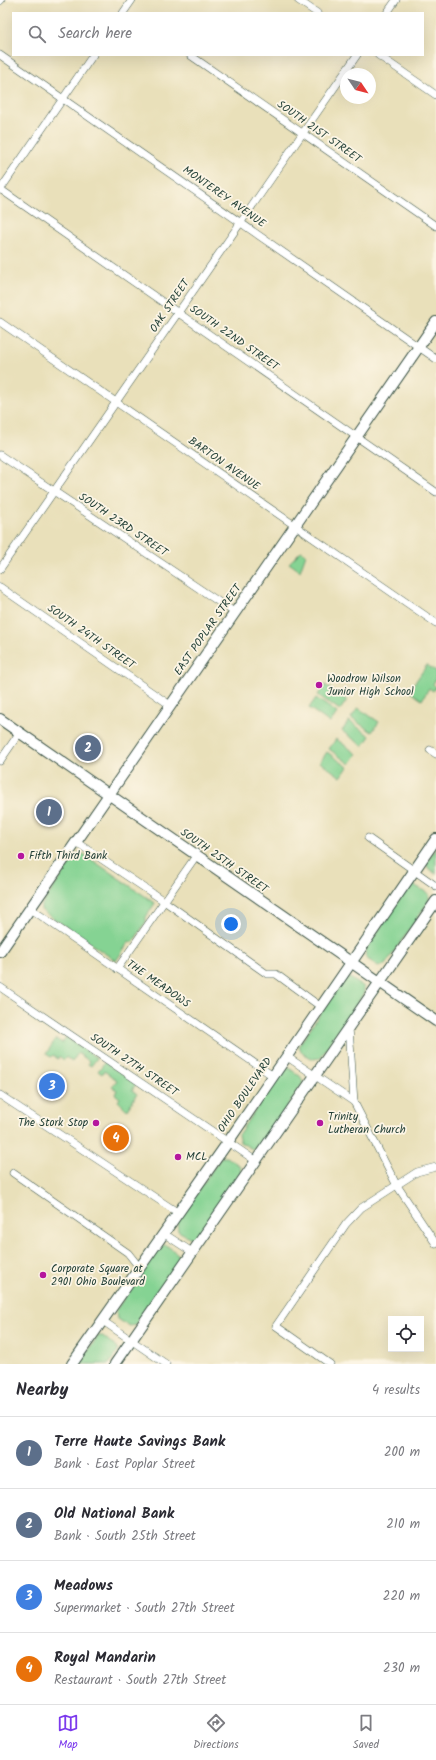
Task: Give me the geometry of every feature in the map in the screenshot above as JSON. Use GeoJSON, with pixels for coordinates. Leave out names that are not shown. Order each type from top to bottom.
{"type":"FeatureCollection","features":[{"type":"Feature","properties":{"kind":"main road","name":"EAST POPLAR STREET"},"geometry":{"type":"LineString","coordinates":[[0,952],[436,322]]}},
{"type":"Feature","properties":{"kind":"main road","name":"SOUTH 25TH STREET"},"geometry":{"type":"LineString","coordinates":[[0,719],[436,1021]]}},
{"type":"Feature","properties":{"kind":"main road","name":"OHIO BOULEVARD"},"geometry":{"type":"LineString","coordinates":[[72,1364],[177,1212],[228,1142],[436,839]]}},
{"type":"Feature","properties":{"kind":"main road"},"geometry":{"type":"LineString","coordinates":[[115,1364],[436,901]]}},
{"type":"Feature","properties":{"kind":"street"},"geometry":{"type":"LineString","coordinates":[[126,12],[132,0]]}},
{"type":"Feature","properties":{"kind":"street"},"geometry":{"type":"LineString","coordinates":[[298,0],[316,12]]}},
{"type":"Feature","properties":{"kind":"street"},"geometry":{"type":"LineString","coordinates":[[388,12],[396,0]]}},
{"type":"Feature","properties":{"kind":"street","name":"MONTEREY AVENUE"},"geometry":{"type":"LineString","coordinates":[[0,55],[436,359]]}},
{"type":"Feature","properties":{"kind":"street"},"geometry":{"type":"LineString","coordinates":[[0,189],[92,56]]}},
{"type":"Feature","properties":{"kind":"street","name":"SOUTH 21ST STREET"},"geometry":{"type":"LineString","coordinates":[[191,56],[436,226]]}},
{"type":"Feature","properties":{"kind":"street","name":"OAK STREET"},"geometry":{"type":"LineString","coordinates":[[0,569],[356,56]]}},
{"type":"Feature","properties":{"kind":"street"},"geometry":{"type":"LineString","coordinates":[[379,56],[436,95]]}},
{"type":"Feature","properties":{"kind":"street","name":"SOUTH 22ND STREET"},"geometry":{"type":"LineString","coordinates":[[0,189],[436,492]]}},
{"type":"Feature","properties":{"kind":"street","name":"BARTON AVENUE"},"geometry":{"type":"LineString","coordinates":[[0,322],[436,623]]}},
{"type":"Feature","properties":{"kind":"street","name":"SOUTH 23RD STREET"},"geometry":{"type":"LineString","coordinates":[[0,455],[54,493],[234,612]]}},
{"type":"Feature","properties":{"kind":"street","name":"SOUTH 24TH STREET"},"geometry":{"type":"LineString","coordinates":[[0,587],[170,706]]}},
{"type":"Feature","properties":{"kind":"street"},"geometry":{"type":"LineString","coordinates":[[0,761],[20,732]]}},
{"type":"Feature","properties":{"kind":"street"},"geometry":{"type":"LineString","coordinates":[[368,838],[436,886]]}},
{"type":"Feature","properties":{"kind":"street"},"geometry":{"type":"LineString","coordinates":[[76,842],[164,901],[267,974],[276,974],[321,1007]]}},
{"type":"Feature","properties":{"kind":"street"},"geometry":{"type":"LineString","coordinates":[[117,969],[196,856]]}},
{"type":"Feature","properties":{"kind":"street","name":"THE MEADOWS"},"geometry":{"type":"LineString","coordinates":[[31,909],[272,1076]]}},
{"type":"Feature","properties":{"kind":"street","name":"SOUTH 27TH STREET"},"geometry":{"type":"LineString","coordinates":[[0,987],[256,1161]]}},
{"type":"Feature","properties":{"kind":"street"},"geometry":{"type":"LineString","coordinates":[[349,1027],[354,1102],[396,1184],[436,1244]]}},
{"type":"Feature","properties":{"kind":"street"},"geometry":{"type":"LineString","coordinates":[[286,1056],[354,1102]]}},
{"type":"Feature","properties":{"kind":"street"},"geometry":{"type":"LineString","coordinates":[[0,1095],[177,1212]]}},
{"type":"Feature","properties":{"kind":"street"},"geometry":{"type":"LineString","coordinates":[[330,1364],[276,1326],[346,1224],[360,1208],[417,1172],[436,1166]]}},
{"type":"Feature","properties":{"kind":"street"},"geometry":{"type":"LineString","coordinates":[[13,1173],[128,1253],[140,1267]]}},
{"type":"Feature","properties":{"kind":"street"},"geometry":{"type":"LineString","coordinates":[[163,1233],[192,1252]]}},
{"type":"Feature","properties":{"kind":"street"},"geometry":{"type":"LineString","coordinates":[[103,1321],[166,1364]]}},
{"type":"Feature","properties":{"kind":"green space"},"geometry":{"type":"Polygon","coordinates":[[[301,551],[306,554],[300,571],[289,563],[301,551]]]}},
{"type":"Feature","properties":{"kind":"green space"},"geometry":{"type":"Polygon","coordinates":[[[427,665],[436,671],[436,679],[433,684],[436,687],[433,691],[429,688],[422,700],[409,691],[427,665]]]}},
{"type":"Feature","properties":{"kind":"green space"},"geometry":{"type":"Polygon","coordinates":[[[325,685],[347,700],[340,710],[318,695],[325,685]]]}},
{"type":"Feature","properties":{"kind":"green space"},"geometry":{"type":"Polygon","coordinates":[[[316,698],[337,713],[330,723],[309,708],[316,698]]]}},
{"type":"Feature","properties":{"kind":"green space"},"geometry":{"type":"Polygon","coordinates":[[[358,708],[379,722],[372,732],[351,718],[358,708]]]}},
{"type":"Feature","properties":{"kind":"green space"},"geometry":{"type":"Polygon","coordinates":[[[349,721],[370,736],[363,746],[342,731],[349,721]]]}},
{"type":"Feature","properties":{"kind":"green space"},"geometry":{"type":"Polygon","coordinates":[[[336,739],[357,754],[350,764],[329,749],[336,739]]]}},
{"type":"Feature","properties":{"kind":"green space"},"geometry":{"type":"Polygon","coordinates":[[[327,752],[348,767],[341,777],[320,762],[327,752]]]}},
{"type":"Feature","properties":{"kind":"green space"},"geometry":{"type":"Polygon","coordinates":[[[436,847],[436,874],[429,869],[426,864],[436,847]]]}},
{"type":"Feature","properties":{"kind":"green space"},"geometry":{"type":"Polygon","coordinates":[[[82,853],[155,903],[146,917],[146,922],[133,942],[128,943],[116,961],[41,910],[41,906],[76,855],[82,853]]]}},
{"type":"Feature","properties":{"kind":"green space"},"geometry":{"type":"Polygon","coordinates":[[[414,885],[429,894],[429,901],[385,965],[378,966],[366,958],[365,950],[409,886],[414,885]]]}},
{"type":"Feature","properties":{"kind":"green space"},"geometry":{"type":"Polygon","coordinates":[[[350,978],[364,987],[364,993],[320,1058],[313,1059],[301,1052],[299,1045],[344,979],[350,978]]]}},
{"type":"Feature","properties":{"kind":"green space"},"geometry":{"type":"Polygon","coordinates":[[[66,1037],[97,1058],[91,1066],[88,1064],[89,1061],[78,1053],[72,1062],[66,1057],[64,1060],[59,1056],[58,1059],[53,1055],[51,1057],[46,1054],[56,1039],[62,1043],[66,1037]]]}},
{"type":"Feature","properties":{"kind":"green space"},"geometry":{"type":"Polygon","coordinates":[[[105,1062],[136,1084],[132,1090],[137,1094],[127,1110],[118,1101],[120,1098],[115,1094],[117,1090],[112,1087],[117,1080],[104,1071],[102,1074],[98,1071],[105,1062]]]}},
{"type":"Feature","properties":{"kind":"green space"},"geometry":{"type":"Polygon","coordinates":[[[289,1068],[301,1077],[303,1083],[259,1148],[252,1149],[240,1142],[238,1135],[283,1069],[289,1068]]]}},
{"type":"Feature","properties":{"kind":"green space"},"geometry":{"type":"Polygon","coordinates":[[[221,1157],[227,1157],[240,1166],[241,1172],[197,1237],[191,1238],[178,1231],[177,1222],[221,1157]]]}},
{"type":"Feature","properties":{"kind":"green space"},"geometry":{"type":"Polygon","coordinates":[[[166,1245],[178,1254],[180,1261],[136,1325],[130,1326],[117,1319],[116,1310],[160,1246],[166,1245]]]}},
{"type":"Feature","properties":{"kind":"green space"},"geometry":{"type":"Polygon","coordinates":[[[98,1336],[103,1336],[117,1348],[118,1351],[109,1364],[79,1364],[98,1336]]]}},
{"type":"Feature","properties":{"kind":"place","name":"Woodrow Wilson Junior High School"},"geometry":{"type":"Point","coordinates":[319,685]}},
{"type":"Feature","properties":{"kind":"place","name":"Old National Bank"},"geometry":{"type":"Point","coordinates":[88,748]}},
{"type":"Feature","properties":{"kind":"place","name":"Terre Haute Savings Bank"},"geometry":{"type":"Point","coordinates":[49,812]}},
{"type":"Feature","properties":{"kind":"place","name":"Fifth Third Bank"},"geometry":{"type":"Point","coordinates":[21,856]}},
{"type":"Feature","properties":{"kind":"place","name":"Meadows"},"geometry":{"type":"Point","coordinates":[52,1086]}},
{"type":"Feature","properties":{"kind":"place","name":"The Stork Stop"},"geometry":{"type":"Point","coordinates":[96,1123]}},
{"type":"Feature","properties":{"kind":"place","name":"Trinity Lutheran Church"},"geometry":{"type":"Point","coordinates":[320,1123]}},
{"type":"Feature","properties":{"kind":"place","name":"Royal Mandarin"},"geometry":{"type":"Point","coordinates":[116,1138]}},
{"type":"Feature","properties":{"kind":"place","name":"MCL"},"geometry":{"type":"Point","coordinates":[178,1157]}},
{"type":"Feature","properties":{"kind":"place","name":"Corporate Square at 2901 Ohio Boulevard"},"geometry":{"type":"Point","coordinates":[43,1275]}}]}
